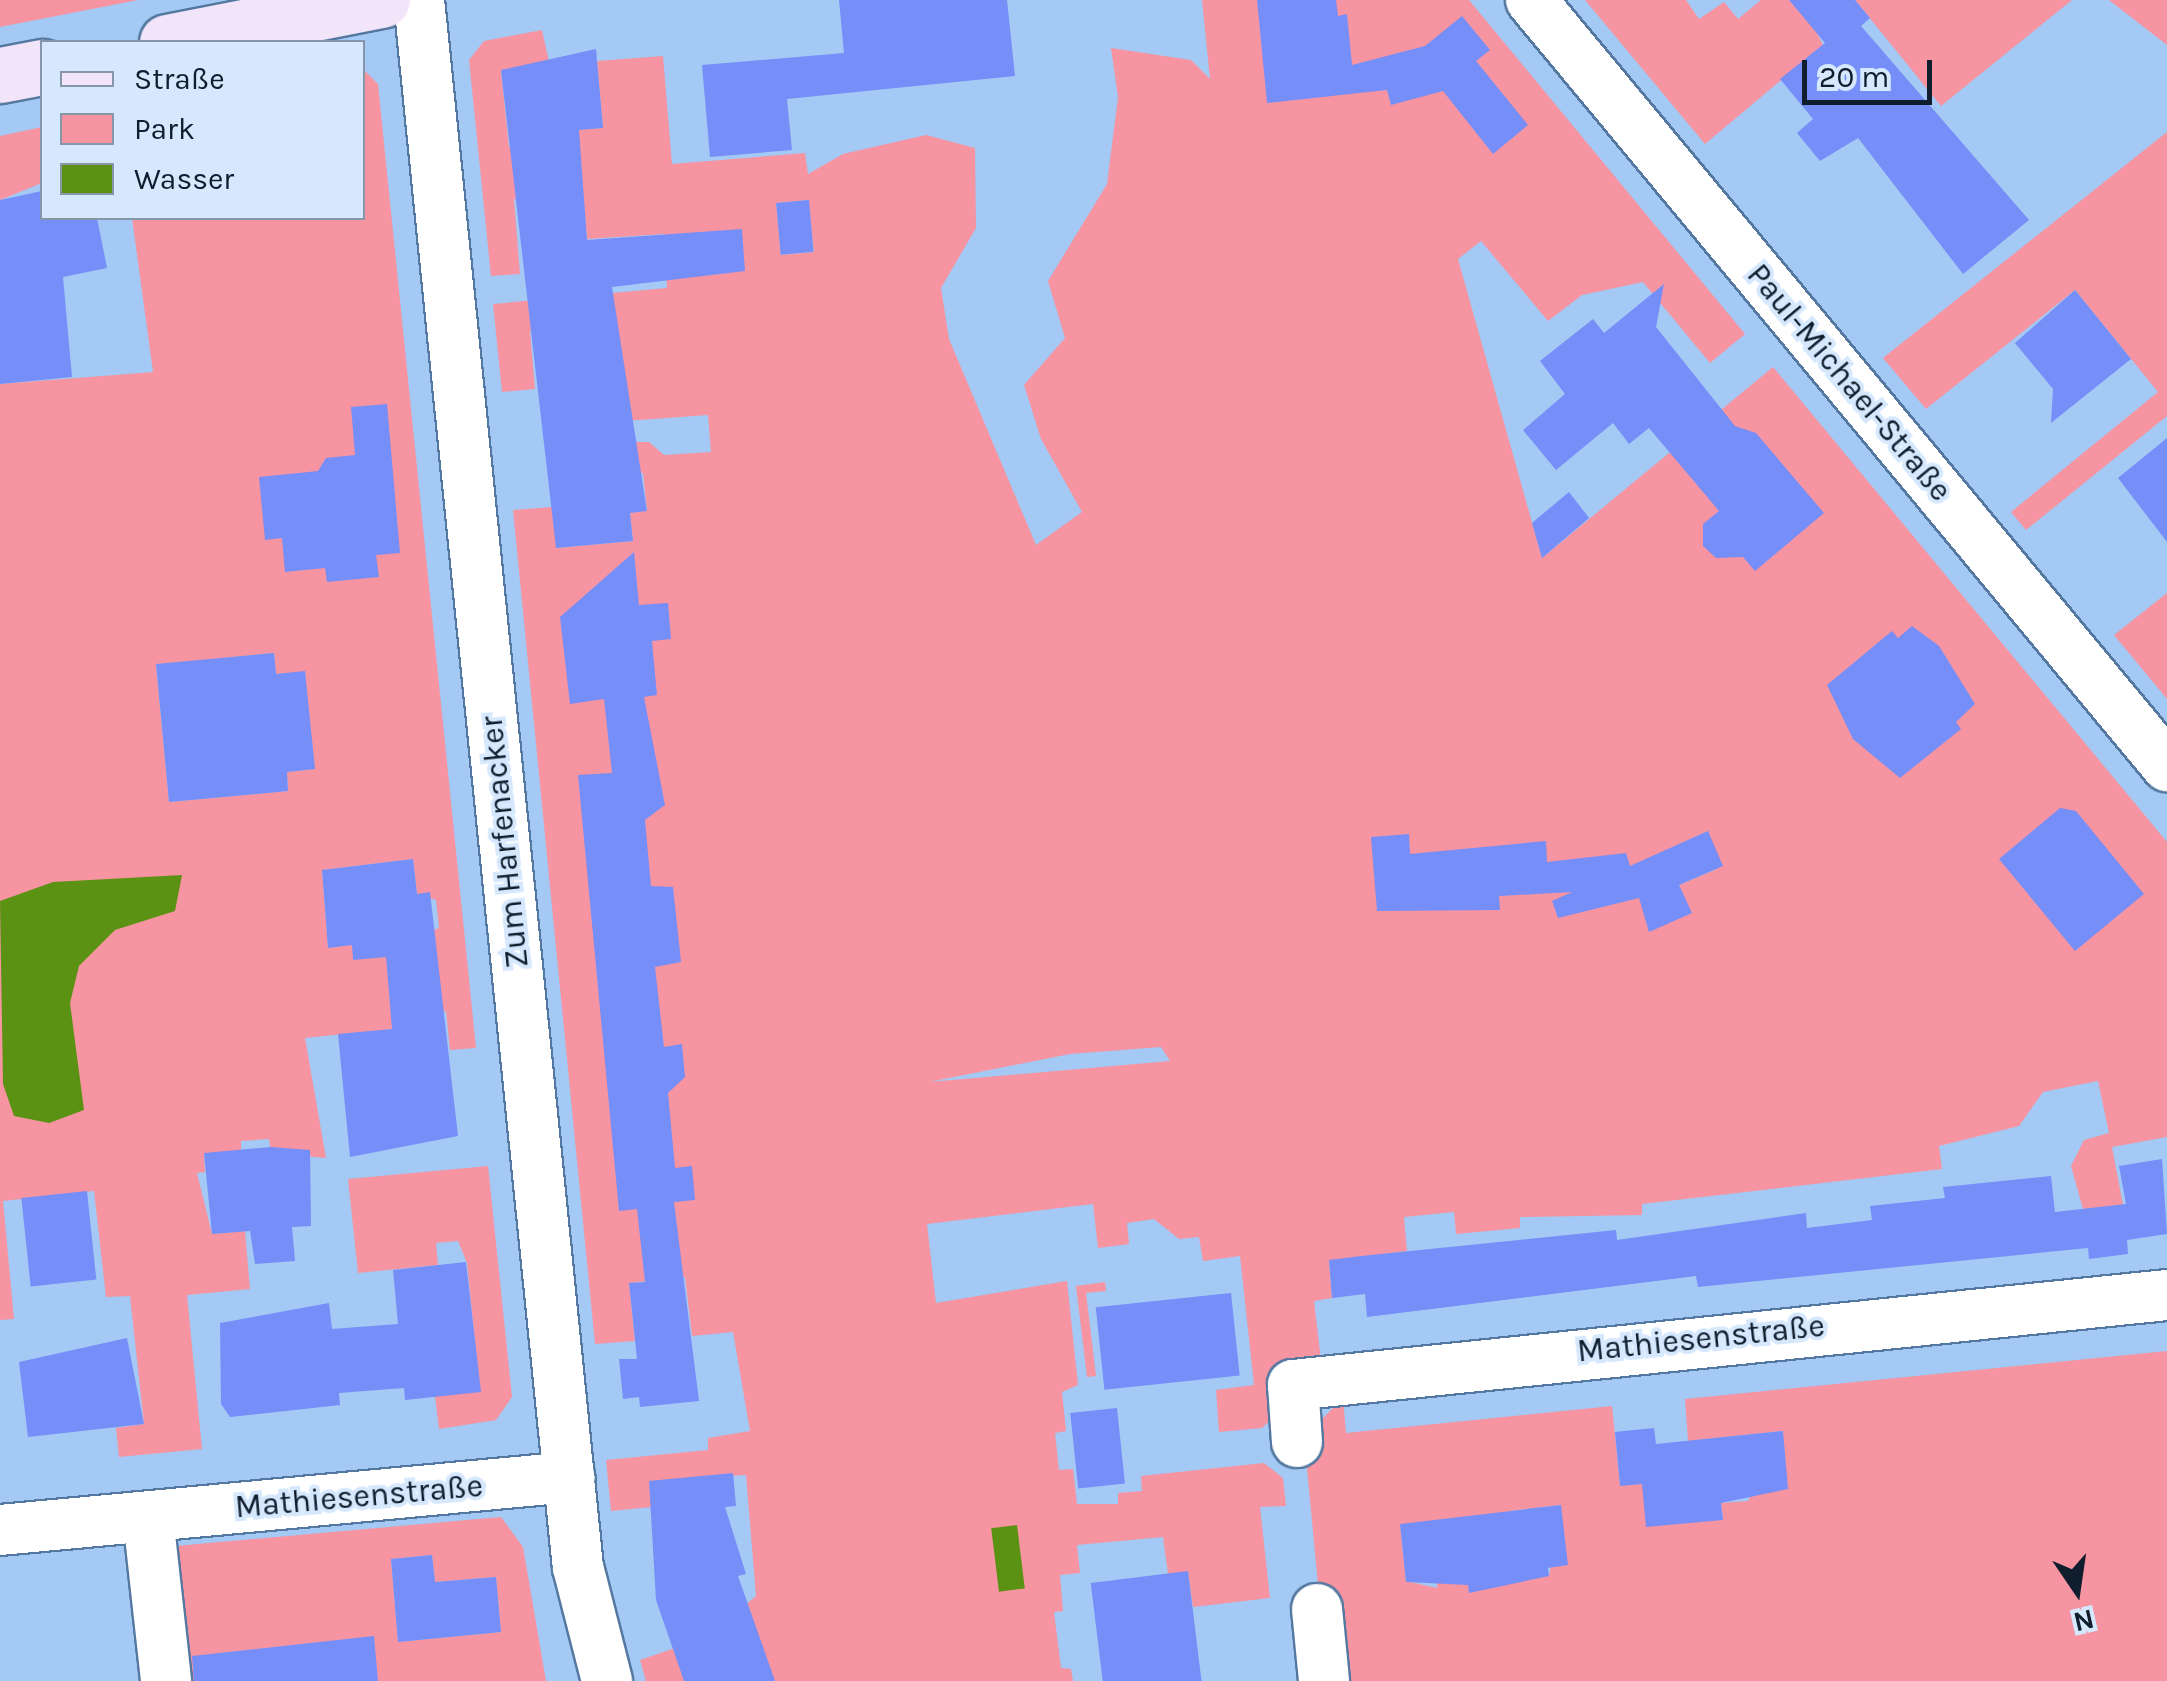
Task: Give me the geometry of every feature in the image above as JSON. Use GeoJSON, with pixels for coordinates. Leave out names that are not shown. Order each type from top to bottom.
{"type":"FeatureCollection","features":[{"type":"Feature","properties":{"kind":"main road"},"geometry":{"type":"LineString","coordinates":[[178,40],[382,0]]}},
{"type":"Feature","properties":{"kind":"main road"},"geometry":{"type":"LineString","coordinates":[[0,75],[40,67]]}},
{"type":"Feature","properties":{"kind":"street","name":"Zum Harfenacker"},"geometry":{"type":"LineString","coordinates":[[419,0],[578,1567],[607,1681]]}},
{"type":"Feature","properties":{"kind":"street","name":"Paul-Michael-Straße"},"geometry":{"type":"LineString","coordinates":[[1531,0],[2167,766]]}},
{"type":"Feature","properties":{"kind":"street","name":"Mathiesenstraße"},"geometry":{"type":"LineString","coordinates":[[1297,1442],[1293,1385],[2167,1295]]}},
{"type":"Feature","properties":{"kind":"street","name":"Mathiesenstraße"},"geometry":{"type":"LineString","coordinates":[[0,1530],[570,1477]]}},
{"type":"Feature","properties":{"kind":"street"},"geometry":{"type":"LineString","coordinates":[[148,1518],[166,1681]]}},
{"type":"Feature","properties":{"kind":"street"},"geometry":{"type":"LineString","coordinates":[[1317,1609],[1324,1681]]}},
{"type":"Feature","properties":{"kind":"green space"},"geometry":{"type":"Polygon","coordinates":[[[0,0],[138,0],[0,27],[0,0]]]}},
{"type":"Feature","properties":{"kind":"green space"},"geometry":{"type":"Polygon","coordinates":[[[1202,0],[1469,0],[1745,334],[1710,363],[1643,282],[1582,295],[1548,321],[1481,241],[1458,259],[1542,558],[1773,367],[2167,842],[2167,1137],[2112,1147],[2123,1205],[2083,1209],[2071,1166],[2084,1140],[2109,1133],[2098,1081],[2043,1092],[2019,1126],[1939,1146],[1942,1169],[1642,1204],[1642,1215],[1520,1217],[1520,1228],[1456,1234],[1454,1212],[1404,1217],[1407,1251],[1329,1261],[1332,1298],[1314,1301],[1322,1369],[1262,1428],[1219,1432],[1216,1390],[1254,1385],[1240,1256],[1203,1261],[1199,1237],[1179,1239],[1154,1219],[1127,1223],[1129,1244],[1098,1248],[1093,1204],[927,1224],[936,1303],[1067,1281],[1078,1385],[1062,1392],[1066,1431],[1055,1433],[1059,1470],[1073,1469],[1077,1504],[1118,1504],[1118,1493],[1142,1491],[1141,1476],[1264,1463],[1283,1478],[1286,1506],[1260,1507],[1270,1598],[1193,1607],[1188,1572],[1168,1574],[1163,1537],[1077,1545],[1080,1573],[1060,1575],[1063,1611],[1054,1612],[1061,1668],[1071,1669],[1073,1681],[646,1681],[640,1660],[707,1637],[756,1596],[746,1475],[650,1481],[652,1507],[611,1511],[606,1460],[708,1450],[708,1438],[750,1431],[733,1332],[692,1336],[685,1277],[629,1283],[635,1341],[595,1344],[513,510],[552,507],[557,548],[633,541],[630,513],[647,510],[643,473],[627,474],[627,442],[649,442],[664,455],[711,452],[708,415],[625,421],[615,323],[530,331],[535,389],[502,392],[493,304],[667,288],[664,234],[587,239],[583,194],[514,199],[520,274],[491,276],[469,60],[484,41],[542,30],[550,66],[501,71],[509,147],[569,142],[569,130],[603,128],[597,61],[663,56],[672,164],[805,153],[808,174],[843,154],[926,135],[975,148],[976,228],[941,288],[949,339],[1036,545],[1082,512],[1041,439],[1024,385],[1065,338],[1048,281],[1107,184],[1118,97],[1111,48],[1191,60],[1210,79],[1202,0]],[[808,200],[776,203],[781,255],[814,252],[808,200]],[[1708,831],[1654,856],[1691,913],[1679,885],[1717,869],[1708,831]],[[1161,1047],[1070,1054],[929,1082],[1170,1061],[1161,1047]]]}},
{"type":"Feature","properties":{"kind":"green space"},"geometry":{"type":"Polygon","coordinates":[[[1585,0],[1686,0],[1699,19],[1724,2],[1738,19],[1761,0],[1830,0],[1817,33],[1823,45],[1705,144],[1585,0]]]}},
{"type":"Feature","properties":{"kind":"green space"},"geometry":{"type":"Polygon","coordinates":[[[1855,0],[2072,0],[1941,106],[1855,0]]]}},
{"type":"Feature","properties":{"kind":"green space"},"geometry":{"type":"Polygon","coordinates":[[[2109,0],[2167,0],[2167,45],[2109,0]]]}},
{"type":"Feature","properties":{"kind":"green space"},"geometry":{"type":"Polygon","coordinates":[[[365,71],[378,84],[476,1048],[450,1050],[446,1011],[392,1029],[305,1038],[326,1158],[271,1153],[269,1139],[241,1141],[241,1150],[204,1154],[205,1172],[197,1173],[212,1234],[245,1231],[250,1289],[187,1295],[202,1449],[119,1457],[116,1428],[144,1424],[130,1296],[106,1297],[94,1191],[3,1201],[14,1319],[0,1320],[0,384],[153,372],[132,220],[365,220],[365,71]],[[274,653],[156,665],[169,802],[288,791],[287,772],[314,769],[305,672],[276,674],[274,653]],[[413,859],[322,870],[328,947],[352,945],[354,959],[439,928],[436,900],[417,894],[413,859]]]}},
{"type":"Feature","properties":{"kind":"green space"},"geometry":{"type":"Polygon","coordinates":[[[40,127],[40,184],[0,200],[0,136],[40,127]]]}},
{"type":"Feature","properties":{"kind":"green space"},"geometry":{"type":"Polygon","coordinates":[[[2167,132],[2167,416],[2026,530],[2011,512],[2158,392],[2075,290],[1926,409],[1883,358],[2167,132]]]}},
{"type":"Feature","properties":{"kind":"green space"},"geometry":{"type":"Polygon","coordinates":[[[2167,593],[2167,699],[2114,635],[2167,593]]]}},
{"type":"Feature","properties":{"kind":"green space"},"geometry":{"type":"Polygon","coordinates":[[[488,1166],[512,1397],[496,1420],[439,1429],[435,1396],[480,1391],[467,1263],[458,1241],[436,1243],[438,1265],[358,1273],[348,1179],[488,1166]]]}},
{"type":"Feature","properties":{"kind":"green space"},"geometry":{"type":"Polygon","coordinates":[[[1105,1282],[1106,1291],[1086,1293],[1096,1376],[1087,1377],[1076,1286],[1105,1282]]]}},
{"type":"Feature","properties":{"kind":"green space"},"geometry":{"type":"Polygon","coordinates":[[[2167,1351],[2167,1681],[1342,1681],[1319,1595],[1304,1437],[1343,1398],[1346,1433],[1612,1406],[1620,1485],[1642,1484],[1723,1519],[1721,1503],[1748,1501],[1782,1431],[1688,1441],[1685,1399],[2167,1351]],[[1561,1505],[1510,1511],[1517,1571],[1549,1576],[1561,1505]],[[1400,1524],[1406,1581],[1437,1588],[1437,1579],[1400,1524]]]}},
{"type":"Feature","properties":{"kind":"green space"},"geometry":{"type":"Polygon","coordinates":[[[501,1517],[523,1547],[546,1681],[345,1681],[333,1641],[220,1653],[223,1681],[179,1681],[164,1547],[501,1517]],[[432,1555],[391,1559],[398,1642],[501,1632],[496,1577],[435,1582],[432,1555]]]}},
{"type":"Feature","properties":{"kind":"water"},"geometry":{"type":"Polygon","coordinates":[[[182,875],[175,911],[115,930],[79,966],[70,1003],[84,1110],[49,1123],[14,1116],[3,1084],[0,901],[53,882],[182,875]]]}},
{"type":"Feature","properties":{"kind":"water"},"geometry":{"type":"Polygon","coordinates":[[[1017,1525],[1025,1589],[999,1592],[991,1528],[1017,1525]]]}},
{"type":"Feature","properties":{"kind":"building"},"geometry":{"type":"Polygon","coordinates":[[[839,0],[1007,0],[1015,76],[787,99],[792,150],[710,157],[702,65],[844,53],[839,0]]]}},
{"type":"Feature","properties":{"kind":"building"},"geometry":{"type":"Polygon","coordinates":[[[1257,0],[1336,0],[1338,16],[1347,14],[1352,65],[1425,46],[1462,16],[1490,50],[1476,61],[1528,125],[1493,154],[1443,91],[1391,105],[1387,90],[1267,103],[1257,0]]]}},
{"type":"Feature","properties":{"kind":"building"},"geometry":{"type":"Polygon","coordinates":[[[1789,0],[1855,0],[1870,18],[1861,26],[2029,220],[1963,274],[1858,138],[1820,161],[1797,133],[1813,119],[1780,79],[1825,43],[1789,0]]]}},
{"type":"Feature","properties":{"kind":"building"},"geometry":{"type":"Polygon","coordinates":[[[596,49],[603,128],[579,130],[587,240],[742,229],[745,271],[612,287],[647,511],[630,513],[633,541],[556,548],[501,70],[596,49]]]}},
{"type":"Feature","properties":{"kind":"building"},"geometry":{"type":"Polygon","coordinates":[[[40,191],[40,220],[97,220],[107,268],[63,277],[72,377],[0,384],[0,200],[40,191]]]}},
{"type":"Feature","properties":{"kind":"building"},"geometry":{"type":"Polygon","coordinates":[[[809,200],[814,252],[781,255],[776,203],[809,200]]]}},
{"type":"Feature","properties":{"kind":"building"},"geometry":{"type":"Polygon","coordinates":[[[1664,284],[1656,327],[1735,426],[1756,433],[1824,513],[1755,571],[1743,557],[1716,558],[1703,546],[1703,524],[1719,511],[1649,428],[1629,444],[1613,423],[1556,470],[1523,430],[1565,394],[1540,361],[1593,319],[1604,333],[1664,284]]]}},
{"type":"Feature","properties":{"kind":"building"},"geometry":{"type":"Polygon","coordinates":[[[2075,290],[2131,359],[2051,423],[2053,389],[2015,343],[2075,290]]]}},
{"type":"Feature","properties":{"kind":"building"},"geometry":{"type":"Polygon","coordinates":[[[387,404],[400,553],[376,555],[379,577],[327,582],[325,568],[285,572],[282,538],[265,540],[259,477],[318,471],[326,458],[355,455],[351,407],[387,404]]]}},
{"type":"Feature","properties":{"kind":"building"},"geometry":{"type":"Polygon","coordinates":[[[2167,438],[2167,542],[2118,478],[2167,438]]]}},
{"type":"Feature","properties":{"kind":"building"},"geometry":{"type":"Polygon","coordinates":[[[1569,492],[1589,518],[1542,558],[1532,523],[1569,492]]]}},
{"type":"Feature","properties":{"kind":"building"},"geometry":{"type":"Polygon","coordinates":[[[634,552],[639,605],[668,603],[671,639],[652,641],[657,695],[644,697],[665,805],[645,820],[651,886],[673,887],[681,962],[655,967],[664,1047],[682,1044],[685,1077],[668,1093],[675,1168],[692,1166],[695,1200],[674,1202],[699,1401],[640,1407],[639,1397],[623,1399],[619,1359],[637,1359],[629,1283],[645,1282],[637,1209],[619,1211],[578,775],[612,773],[604,699],[570,704],[560,617],[634,552]]]}},
{"type":"Feature","properties":{"kind":"building"},"geometry":{"type":"Polygon","coordinates":[[[1912,626],[1939,646],[1975,704],[1956,722],[1961,729],[1900,778],[1853,739],[1827,685],[1892,631],[1898,638],[1912,626]]]}},
{"type":"Feature","properties":{"kind":"building"},"geometry":{"type":"Polygon","coordinates":[[[274,653],[276,674],[305,671],[315,769],[287,772],[288,791],[169,802],[156,664],[274,653]]]}},
{"type":"Feature","properties":{"kind":"building"},"geometry":{"type":"Polygon","coordinates":[[[2060,808],[2076,811],[2144,894],[2075,951],[1999,859],[2060,808]]]}},
{"type":"Feature","properties":{"kind":"building"},"geometry":{"type":"Polygon","coordinates":[[[1708,831],[1723,866],[1679,885],[1692,913],[1649,932],[1639,898],[1558,918],[1552,901],[1572,892],[1499,896],[1500,910],[1377,911],[1371,837],[1409,834],[1410,854],[1546,841],[1547,862],[1626,853],[1630,866],[1708,831]]]}},
{"type":"Feature","properties":{"kind":"building"},"geometry":{"type":"Polygon","coordinates":[[[413,859],[417,894],[430,892],[458,1136],[350,1157],[338,1034],[392,1029],[386,957],[353,960],[352,945],[328,948],[322,870],[413,859]]]}},
{"type":"Feature","properties":{"kind":"building"},"geometry":{"type":"Polygon","coordinates":[[[271,1147],[310,1150],[311,1226],[292,1227],[295,1261],[255,1264],[250,1231],[212,1234],[204,1153],[271,1147]]]}},
{"type":"Feature","properties":{"kind":"building"},"geometry":{"type":"Polygon","coordinates":[[[2162,1159],[2167,1234],[2127,1240],[2128,1254],[2089,1259],[2088,1248],[1698,1287],[1696,1276],[1367,1317],[1365,1294],[1332,1298],[1329,1260],[1616,1230],[1617,1240],[1806,1213],[1807,1228],[1872,1220],[1870,1206],[1945,1198],[1943,1187],[2051,1176],[2055,1212],[2126,1204],[2119,1166],[2162,1159]]]}},
{"type":"Feature","properties":{"kind":"building"},"geometry":{"type":"Polygon","coordinates":[[[87,1191],[96,1280],[31,1286],[21,1198],[87,1191]]]}},
{"type":"Feature","properties":{"kind":"building"},"geometry":{"type":"Polygon","coordinates":[[[466,1262],[481,1392],[405,1400],[404,1388],[339,1393],[340,1405],[230,1417],[221,1404],[220,1323],[329,1303],[332,1329],[398,1324],[393,1270],[466,1262]]]}},
{"type":"Feature","properties":{"kind":"building"},"geometry":{"type":"Polygon","coordinates":[[[1231,1293],[1240,1376],[1104,1390],[1096,1307],[1231,1293]]]}},
{"type":"Feature","properties":{"kind":"building"},"geometry":{"type":"Polygon","coordinates":[[[127,1338],[144,1424],[28,1437],[19,1362],[127,1338]]]}},
{"type":"Feature","properties":{"kind":"building"},"geometry":{"type":"Polygon","coordinates":[[[1117,1408],[1125,1484],[1078,1488],[1070,1413],[1117,1408]]]}},
{"type":"Feature","properties":{"kind":"building"},"geometry":{"type":"Polygon","coordinates":[[[1654,1428],[1656,1444],[1783,1431],[1788,1489],[1721,1503],[1723,1520],[1646,1527],[1642,1484],[1620,1486],[1615,1432],[1654,1428]]]}},
{"type":"Feature","properties":{"kind":"building"},"geometry":{"type":"Polygon","coordinates":[[[733,1473],[736,1506],[725,1507],[746,1574],[738,1576],[775,1681],[684,1681],[656,1600],[649,1481],[733,1473]]]}},
{"type":"Feature","properties":{"kind":"building"},"geometry":{"type":"Polygon","coordinates":[[[1561,1505],[1568,1565],[1548,1568],[1549,1576],[1469,1593],[1468,1585],[1406,1582],[1400,1524],[1561,1505]]]}},
{"type":"Feature","properties":{"kind":"building"},"geometry":{"type":"Polygon","coordinates":[[[432,1555],[435,1582],[496,1577],[501,1632],[398,1642],[391,1559],[432,1555]]]}},
{"type":"Feature","properties":{"kind":"building"},"geometry":{"type":"Polygon","coordinates":[[[1188,1571],[1202,1681],[1103,1681],[1091,1583],[1188,1571]]]}},
{"type":"Feature","properties":{"kind":"building"},"geometry":{"type":"Polygon","coordinates":[[[374,1636],[378,1681],[194,1681],[192,1656],[374,1636]]]}}]}
